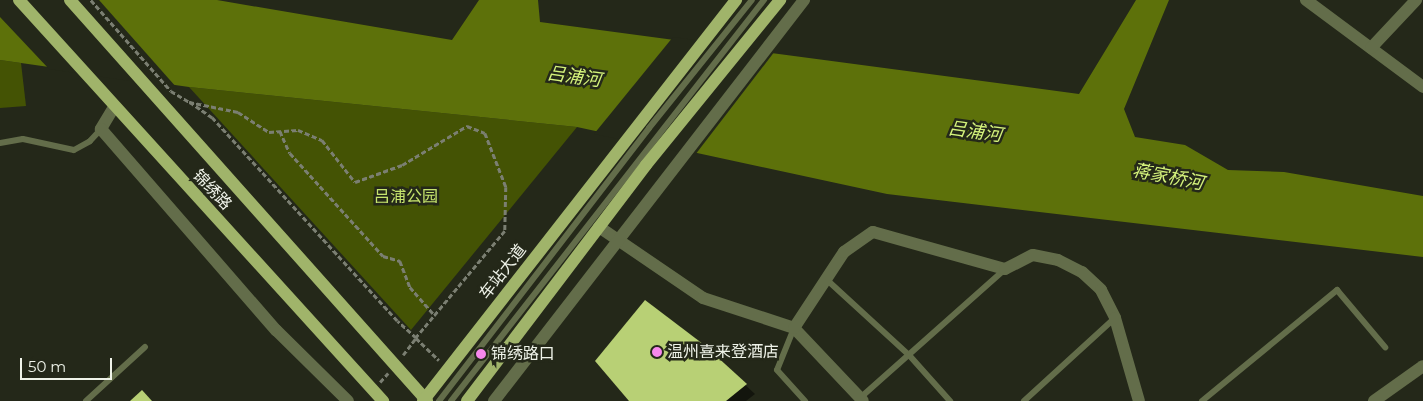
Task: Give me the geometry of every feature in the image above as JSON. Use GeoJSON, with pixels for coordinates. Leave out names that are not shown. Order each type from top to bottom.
{"type":"FeatureCollection","features":[{"type":"Feature","properties":{"kind":"main road","name":"锦绣路"},"geometry":{"type":"LineString","coordinates":[[19,0],[101,94],[383,401]]}},
{"type":"Feature","properties":{"kind":"main road","name":"锦绣路"},"geometry":{"type":"LineString","coordinates":[[70,0],[154,92],[425,400]]}},
{"type":"Feature","properties":{"kind":"main road","name":"车站大道"},"geometry":{"type":"LineString","coordinates":[[425,400],[736,0]]}},
{"type":"Feature","properties":{"kind":"main road"},"geometry":{"type":"LineString","coordinates":[[468,401],[646,165],[780,0]]}},
{"type":"Feature","properties":{"kind":"street"},"geometry":{"type":"LineString","coordinates":[[1306,0],[1423,87]]}},
{"type":"Feature","properties":{"kind":"street"},"geometry":{"type":"LineString","coordinates":[[1371,48],[1416,0]]}},
{"type":"Feature","properties":{"kind":"street"},"geometry":{"type":"LineString","coordinates":[[494,401],[801,3]]}},
{"type":"Feature","properties":{"kind":"street"},"geometry":{"type":"LineString","coordinates":[[114,108],[101,129],[276,330],[348,401]]}},
{"type":"Feature","properties":{"kind":"street"},"geometry":{"type":"LineString","coordinates":[[599,227],[703,298],[794,328],[862,400]]}},
{"type":"Feature","properties":{"kind":"street"},"geometry":{"type":"LineString","coordinates":[[794,328],[844,252],[873,232],[1005,269],[1033,255],[1058,260],[1082,272],[1101,290],[1115,318],[1139,401]]}},
{"type":"Feature","properties":{"kind":"street"},"geometry":{"type":"LineString","coordinates":[[1374,401],[1423,366]]}},
{"type":"Feature","properties":{"kind":"lane"},"geometry":{"type":"LineString","coordinates":[[440,401],[649,128],[752,0]]}},
{"type":"Feature","properties":{"kind":"lane"},"geometry":{"type":"LineString","coordinates":[[450,401],[764,0]]}},
{"type":"Feature","properties":{"kind":"lane"},"geometry":{"type":"LineString","coordinates":[[0,143],[23,139],[74,150],[90,142],[101,129]]}},
{"type":"Feature","properties":{"kind":"lane"},"geometry":{"type":"LineString","coordinates":[[862,400],[908,355],[1005,269]]}},
{"type":"Feature","properties":{"kind":"lane"},"geometry":{"type":"LineString","coordinates":[[826,279],[908,355],[950,401]]}},
{"type":"Feature","properties":{"kind":"lane"},"geometry":{"type":"LineString","coordinates":[[1202,401],[1337,290],[1385,347]]}},
{"type":"Feature","properties":{"kind":"lane"},"geometry":{"type":"LineString","coordinates":[[1024,401],[1115,318]]}},
{"type":"Feature","properties":{"kind":"lane"},"geometry":{"type":"LineString","coordinates":[[794,328],[777,370],[805,401]]}},
{"type":"Feature","properties":{"kind":"lane"},"geometry":{"type":"LineString","coordinates":[[86,401],[145,347]]}},
{"type":"Feature","properties":{"kind":"path"},"geometry":{"type":"LineString","coordinates":[[91,0],[171,91],[212,118],[397,322],[448,369]]}},
{"type":"Feature","properties":{"kind":"path"},"geometry":{"type":"LineString","coordinates":[[190,102],[238,112],[269,132],[298,130],[322,140],[355,182],[402,165],[467,126],[485,132],[506,187],[504,231],[373,390]]}},
{"type":"Feature","properties":{"kind":"path"},"geometry":{"type":"LineString","coordinates":[[280,131],[290,153],[383,256],[400,261],[410,287],[435,316]]}},
{"type":"Feature","properties":{"kind":"green space"},"geometry":{"type":"Polygon","coordinates":[[[0,60],[21,63],[26,106],[0,108],[0,60]]]}},
{"type":"Feature","properties":{"kind":"green space","name":"吕浦公园"},"geometry":{"type":"Polygon","coordinates":[[[189,87],[577,127],[411,330],[189,87]]]}},
{"type":"Feature","properties":{"kind":"water"},"geometry":{"type":"Polygon","coordinates":[[[0,0],[217,0],[452,40],[479,0],[538,0],[540,22],[1079,94],[1136,0],[1169,0],[1124,109],[1135,137],[1185,145],[1228,170],[1284,172],[1423,196],[1423,257],[887,194],[577,127],[189,87],[0,60],[0,0]]]}},
{"type":"Feature","properties":{"kind":"pier"},"geometry":{"type":"Polygon","coordinates":[[[0,0],[99,0],[177,88],[49,69],[0,17],[0,0]]]}},
{"type":"Feature","properties":{"kind":"pier"},"geometry":{"type":"Polygon","coordinates":[[[673,37],[775,51],[695,155],[594,134],[673,37]]]}},
{"type":"Feature","properties":{"kind":"building","name":"温州喜来登酒店"},"geometry":{"type":"Polygon","coordinates":[[[645,300],[703,344],[747,384],[726,401],[629,401],[595,361],[645,300]]]}},
{"type":"Feature","properties":{"kind":"building"},"geometry":{"type":"Polygon","coordinates":[[[142,390],[152,401],[130,401],[142,390]]]}},
{"type":"Feature","properties":{"kind":"place","name":"温州喜来登酒店"},"geometry":{"type":"Point","coordinates":[657,352]}},
{"type":"Feature","properties":{"kind":"place","name":"锦绣路口"},"geometry":{"type":"Point","coordinates":[481,354]}},
{"type":"Feature","properties":{"kind":"water label","name":"吕浦河"},"geometry":{"type":"Point","coordinates":[574,77]}},
{"type":"Feature","properties":{"kind":"water label","name":"吕浦河"},"geometry":{"type":"Point","coordinates":[975,132]}},
{"type":"Feature","properties":{"kind":"water label","name":"蒋家桥河"},"geometry":{"type":"Point","coordinates":[1168,177]}}]}
